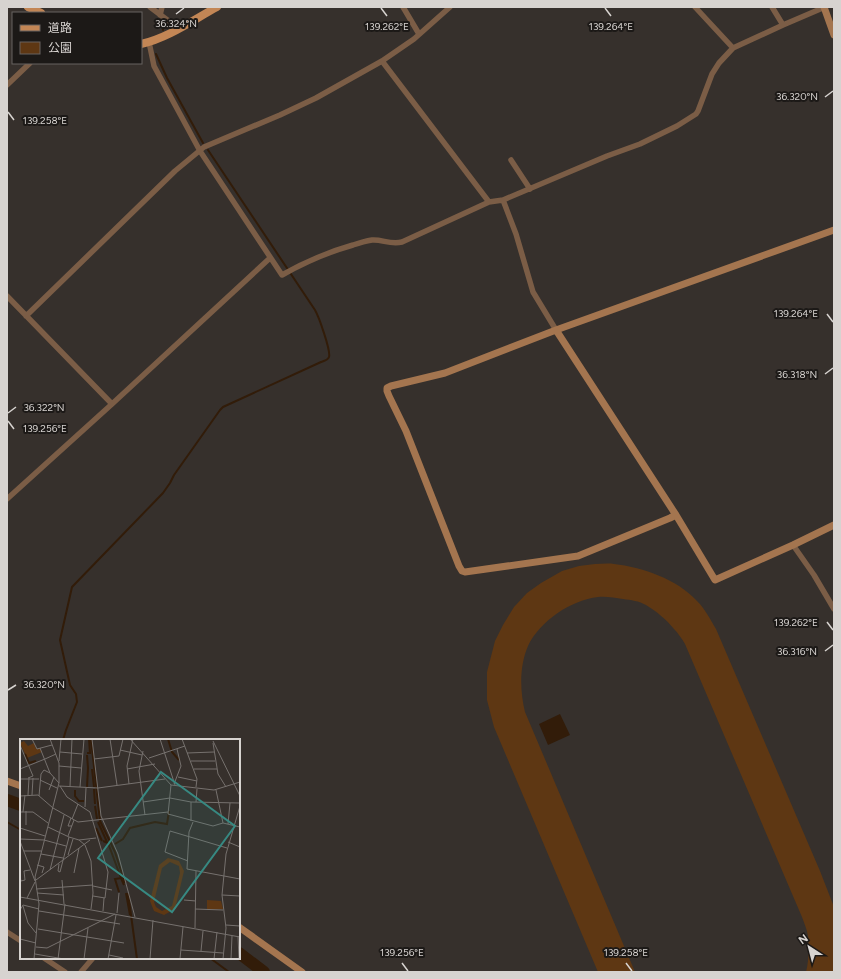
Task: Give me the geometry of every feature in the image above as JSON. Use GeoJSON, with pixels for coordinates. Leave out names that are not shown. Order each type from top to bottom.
{"type":"FeatureCollection","features":[{"type":"Feature","properties":{"kind":"main road"},"geometry":{"type":"LineString","coordinates":[[28,7],[39,12]]}},
{"type":"Feature","properties":{"kind":"main road"},"geometry":{"type":"LineString","coordinates":[[145,43],[178,28],[216,7]]}},
{"type":"Feature","properties":{"kind":"street"},"geometry":{"type":"LineString","coordinates":[[150,7],[178,28]]}},
{"type":"Feature","properties":{"kind":"street"},"geometry":{"type":"LineString","coordinates":[[160,15],[162,7]]}},
{"type":"Feature","properties":{"kind":"street"},"geometry":{"type":"LineString","coordinates":[[403,7],[419,34]]}},
{"type":"Feature","properties":{"kind":"street"},"geometry":{"type":"LineString","coordinates":[[26,316],[169,176],[204,147],[310,100],[382,61],[419,34],[450,7]]}},
{"type":"Feature","properties":{"kind":"street"},"geometry":{"type":"LineString","coordinates":[[695,7],[733,48]]}},
{"type":"Feature","properties":{"kind":"street"},"geometry":{"type":"LineString","coordinates":[[772,7],[783,25]]}},
{"type":"Feature","properties":{"kind":"street"},"geometry":{"type":"LineString","coordinates":[[145,43],[154,66],[200,151],[282,276],[295,268],[338,249],[372,240],[396,244],[402,242],[489,202],[503,200],[607,156],[640,144],[677,126],[696,114],[712,74],[719,63],[733,48],[824,7],[834,35]]}},
{"type":"Feature","properties":{"kind":"street"},"geometry":{"type":"LineString","coordinates":[[382,61],[489,202]]}},
{"type":"Feature","properties":{"kind":"street"},"geometry":{"type":"LineString","coordinates":[[7,85],[29,64]]}},
{"type":"Feature","properties":{"kind":"street"},"geometry":{"type":"LineString","coordinates":[[511,160],[530,189]]}},
{"type":"Feature","properties":{"kind":"street"},"geometry":{"type":"LineString","coordinates":[[503,200],[516,234],[533,292],[676,515],[715,580],[834,525]]}},
{"type":"Feature","properties":{"kind":"street"},"geometry":{"type":"LineString","coordinates":[[676,515],[578,556],[465,572],[462,571],[406,430],[389,396],[387,388],[445,373],[556,330],[834,230]]}},
{"type":"Feature","properties":{"kind":"street"},"geometry":{"type":"LineString","coordinates":[[7,499],[270,258]]}},
{"type":"Feature","properties":{"kind":"street"},"geometry":{"type":"LineString","coordinates":[[7,296],[112,404]]}},
{"type":"Feature","properties":{"kind":"street"},"geometry":{"type":"LineString","coordinates":[[793,545],[814,575],[834,609]]}},
{"type":"Feature","properties":{"kind":"street"},"geometry":{"type":"LineString","coordinates":[[7,780],[20,786]]}},
{"type":"Feature","properties":{"kind":"street"},"geometry":{"type":"LineString","coordinates":[[240,928],[302,972]]}},
{"type":"Feature","properties":{"kind":"street"},"geometry":{"type":"LineString","coordinates":[[7,932],[19,940]]}},
{"type":"Feature","properties":{"kind":"street"},"geometry":{"type":"LineString","coordinates":[[46,959],[65,972]]}},
{"type":"Feature","properties":{"kind":"street"},"geometry":{"type":"LineString","coordinates":[[81,972],[92,959]]}},
{"type":"Feature","properties":{"kind":"green space"},"geometry":{"type":"Polygon","coordinates":[[[612,564],[636,568],[669,580],[689,593],[705,611],[712,622],[820,871],[834,907],[834,972],[806,972],[809,949],[807,931],[802,917],[684,642],[668,622],[646,605],[632,600],[598,597],[577,602],[567,607],[548,620],[540,628],[533,637],[525,654],[521,679],[525,712],[635,972],[598,972],[494,727],[487,700],[487,672],[495,641],[514,607],[527,593],[562,571],[579,566],[612,564]]]}},
{"type":"Feature","properties":{"kind":"shaded area"},"geometry":{"type":"Polygon","coordinates":[[[560,714],[570,735],[548,745],[539,724],[560,714]]]}},
{"type":"Feature","properties":{"kind":"waterway"},"geometry":{"type":"LineString","coordinates":[[163,22],[163,30]]}},
{"type":"Feature","properties":{"kind":"waterway"},"geometry":{"type":"LineString","coordinates":[[156,54],[167,78],[203,143]]}},
{"type":"Feature","properties":{"kind":"waterway"},"geometry":{"type":"LineString","coordinates":[[63,739],[77,702],[76,694],[70,685],[60,640],[72,587],[163,493],[174,475],[223,407],[326,360],[329,357],[327,341],[315,310],[208,150]]}},
{"type":"Feature","properties":{"kind":"waterway"},"geometry":{"type":"LineString","coordinates":[[7,800],[20,805]]}},
{"type":"Feature","properties":{"kind":"waterway"},"geometry":{"type":"LineString","coordinates":[[7,822],[20,829]]}},
{"type":"Feature","properties":{"kind":"waterway"},"geometry":{"type":"LineString","coordinates":[[240,954],[264,972]]}},
{"type":"Feature","properties":{"kind":"waterway"},"geometry":{"type":"LineString","coordinates":[[211,959],[229,972]]}}]}
